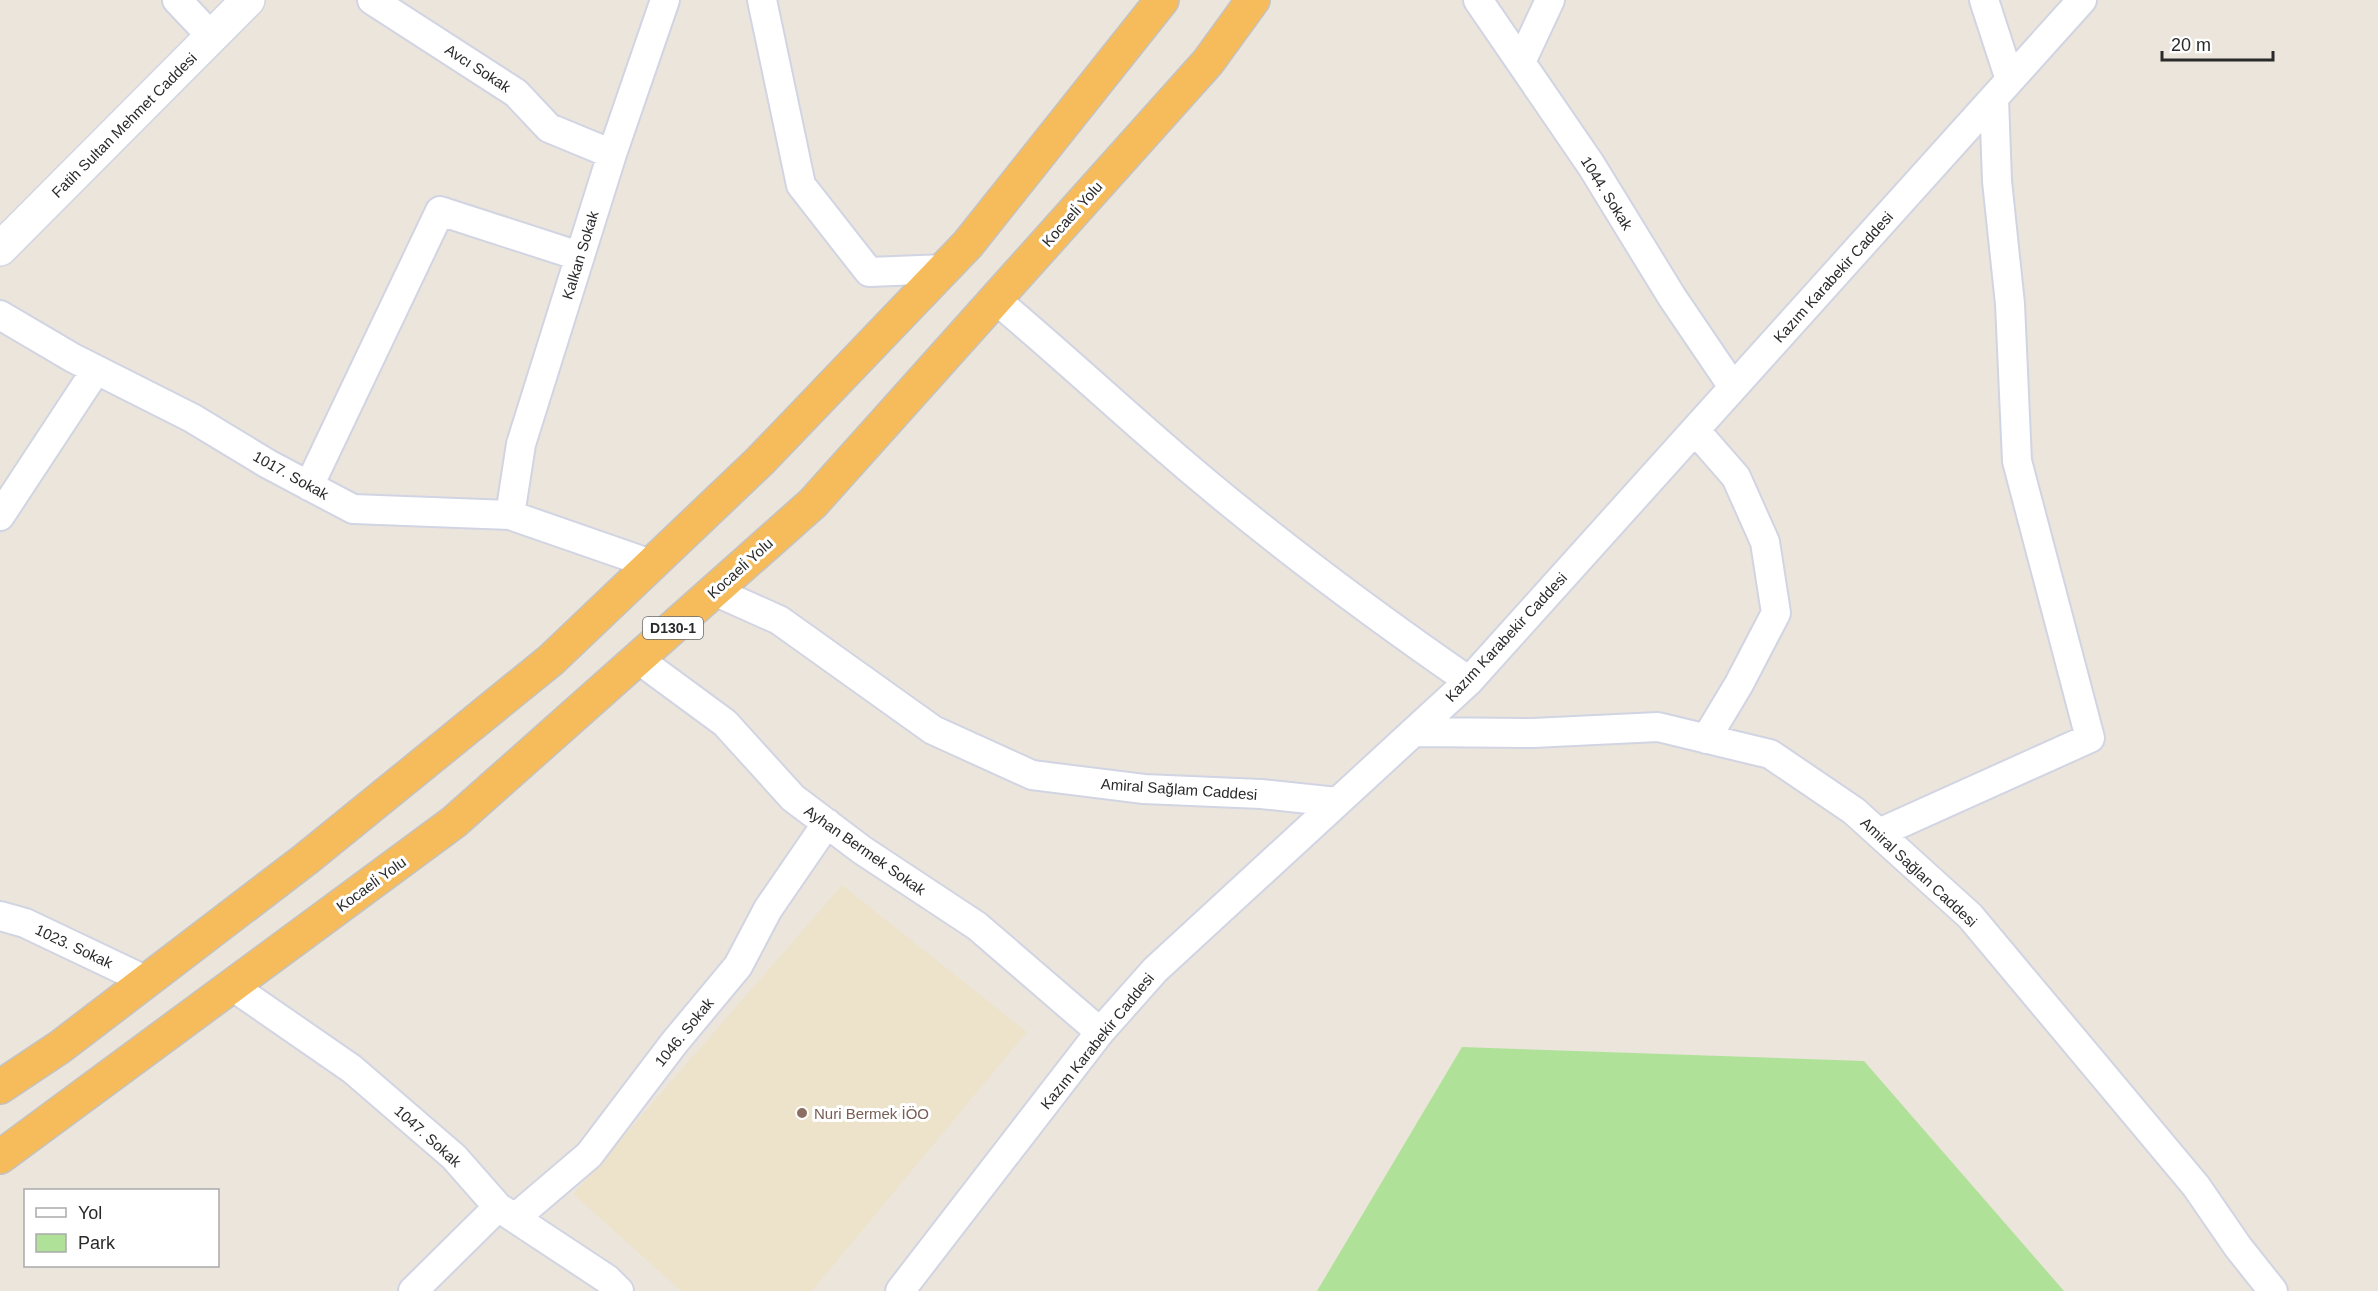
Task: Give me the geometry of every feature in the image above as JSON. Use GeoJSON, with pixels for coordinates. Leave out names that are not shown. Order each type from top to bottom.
{"type":"FeatureCollection","features":[{"type":"Feature","properties":{"kind":"highway"},"geometry":{"type":"LineString","coordinates":[[0,1087],[60,1047],[306,859],[551,660],[760,461],[968,244],[1162,0]]}},
{"type":"Feature","properties":{"kind":"highway","name":"Kocaeli̇ Yolu"},"geometry":{"type":"LineString","coordinates":[[0,1157],[454,822],[813,503],[1208,62],[1253,0]]}},
{"type":"Feature","properties":{"kind":"street"},"geometry":{"type":"LineString","coordinates":[[177,0],[212,36]]}},
{"type":"Feature","properties":{"kind":"street","name":"Fatih Sultan Mehmet Caddesi"},"geometry":{"type":"LineString","coordinates":[[0,249],[248,0]]}},
{"type":"Feature","properties":{"kind":"street","name":"Avcı Sokak"},"geometry":{"type":"LineString","coordinates":[[372,0],[516,93],[549,128],[612,154]]}},
{"type":"Feature","properties":{"kind":"street","name":"Kalkan Sokak"},"geometry":{"type":"LineString","coordinates":[[510,515],[521,444],[612,154],[665,0]]}},
{"type":"Feature","properties":{"kind":"street"},"geometry":{"type":"LineString","coordinates":[[762,0],[801,185],[869,272],[945,268]]}},
{"type":"Feature","properties":{"kind":"street","name":"1044. Sokak"},"geometry":{"type":"LineString","coordinates":[[1478,0],[1591,165],[1672,297],[1733,387]]}},
{"type":"Feature","properties":{"kind":"street"},"geometry":{"type":"LineString","coordinates":[[1521,62],[1550,0]]}},
{"type":"Feature","properties":{"kind":"street"},"geometry":{"type":"LineString","coordinates":[[1879,833],[2090,738],[2018,461],[2010,304],[1996,181],[2002,89],[1984,0]]}},
{"type":"Feature","properties":{"kind":"street","name":"Kazım Karabekir Caddesi"},"geometry":{"type":"LineString","coordinates":[[900,1291],[1100,1032],[1155,970],[1469,681],[2082,0]]}},
{"type":"Feature","properties":{"kind":"street"},"geometry":{"type":"LineString","coordinates":[[309,486],[440,211],[579,256]]}},
{"type":"Feature","properties":{"kind":"street"},"geometry":{"type":"LineString","coordinates":[[995,300],[1067,359],[1157,441],[1263,527],[1469,681]]}},
{"type":"Feature","properties":{"kind":"street","name":"1017. Sokak"},"geometry":{"type":"LineString","coordinates":[[0,315],[96,370],[192,418],[353,509],[510,515],[651,564]]}},
{"type":"Feature","properties":{"kind":"street"},"geometry":{"type":"LineString","coordinates":[[0,516],[96,370]]}},
{"type":"Feature","properties":{"kind":"street"},"geometry":{"type":"LineString","coordinates":[[1695,430],[1736,477],[1765,542],[1776,614],[1706,739]]}},
{"type":"Feature","properties":{"kind":"street","name":"Amiral Sağlam Caddesi"},"geometry":{"type":"LineString","coordinates":[[714,591],[779,620],[933,729],[1032,775],[1144,789],[1261,794],[1337,802]]}},
{"type":"Feature","properties":{"kind":"street","name":"Ayhan Bermek Sokak"},"geometry":{"type":"LineString","coordinates":[[638,659],[725,723],[793,798],[827,824],[977,926],[1100,1032]]}},
{"type":"Feature","properties":{"kind":"street","name":"Amiral Sağlan Caddesi"},"geometry":{"type":"LineString","coordinates":[[1414,732],[1533,733],[1658,727],[1770,754],[1854,811],[1970,916],[2196,1186],[2272,1291]]}},
{"type":"Feature","properties":{"kind":"street","name":"1046. Sokak"},"geometry":{"type":"LineString","coordinates":[[413,1291],[506,1213],[589,1155],[674,1042],[738,966],[768,909],[827,824]]}},
{"type":"Feature","properties":{"kind":"street","name":"1023. Sokak"},"geometry":{"type":"LineString","coordinates":[[0,916],[25,923],[147,981]]}},
{"type":"Feature","properties":{"kind":"street","name":"1047. Sokak"},"geometry":{"type":"LineString","coordinates":[[232,986],[352,1068],[454,1157],[506,1213],[607,1279],[619,1291]]}},
{"type":"Feature","properties":{"kind":"shaded area","name":"Nuri Bermek İÖO"},"geometry":{"type":"Polygon","coordinates":[[[842,885],[1027,1032],[812,1291],[681,1291],[573,1194],[842,885]]]}},
{"type":"Feature","properties":{"kind":"green space"},"geometry":{"type":"Polygon","coordinates":[[[1462,1047],[1864,1061],[2064,1291],[1317,1291],[1462,1047]]]}},
{"type":"Feature","properties":{"kind":"place","name":"Nuri Bermek İÖO"},"geometry":{"type":"Point","coordinates":[802,1113]}}]}
